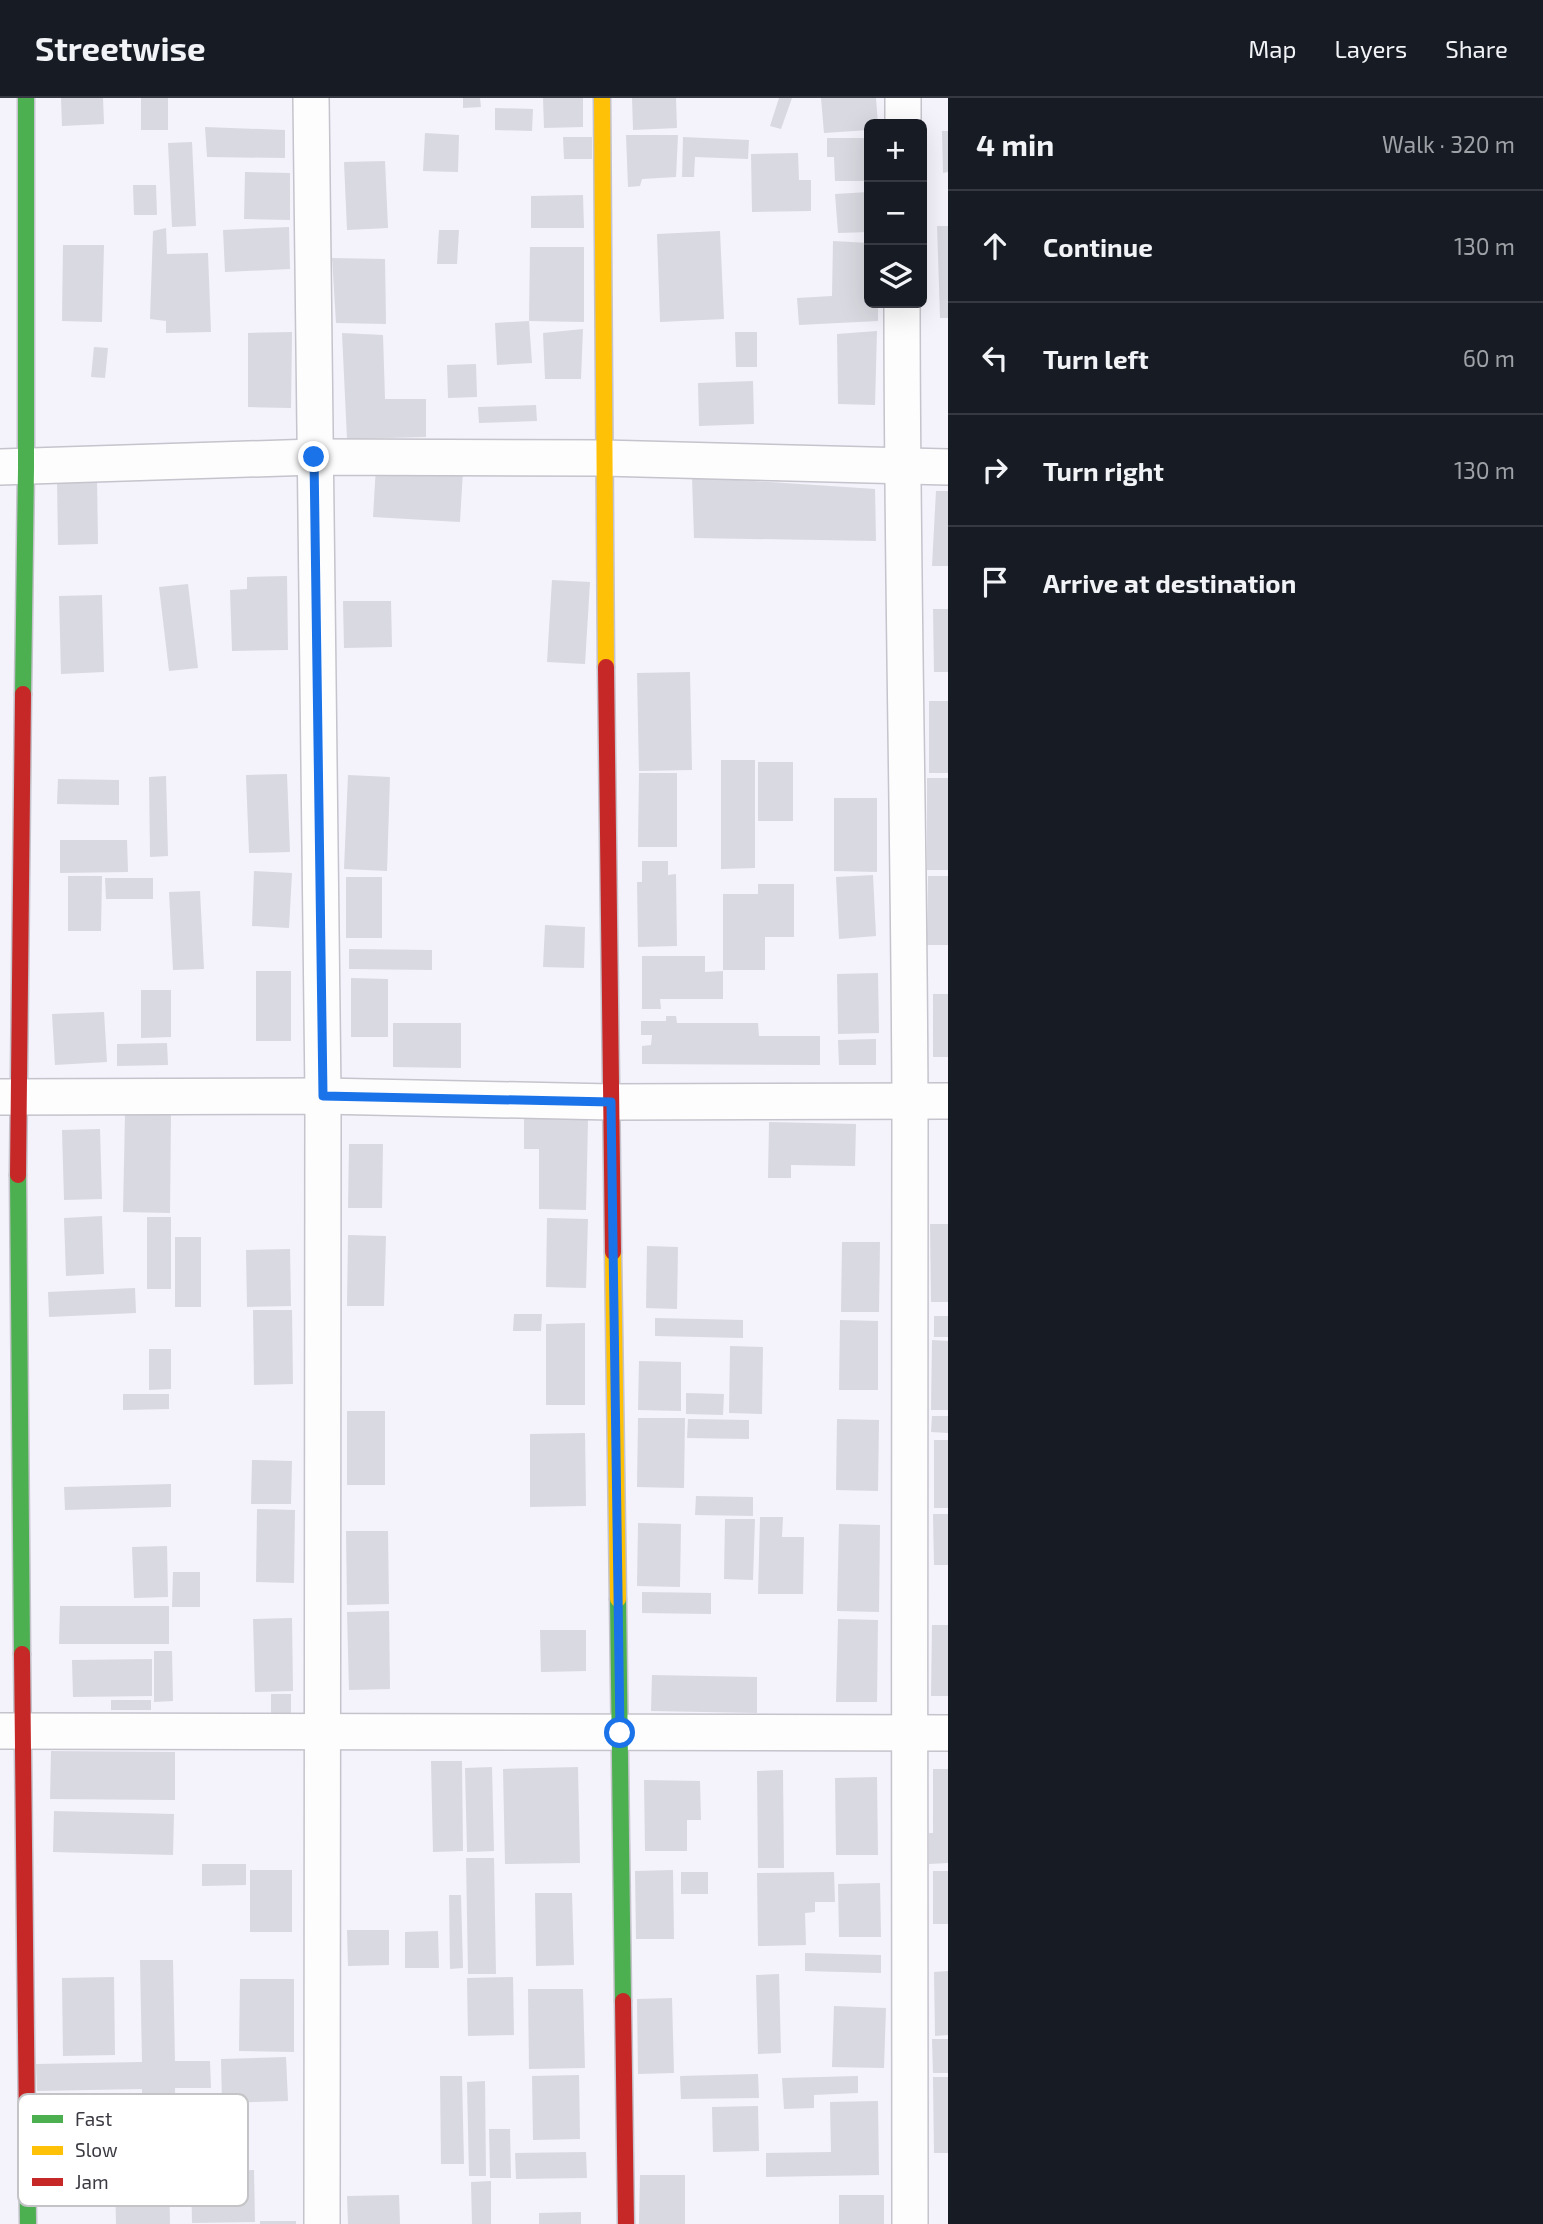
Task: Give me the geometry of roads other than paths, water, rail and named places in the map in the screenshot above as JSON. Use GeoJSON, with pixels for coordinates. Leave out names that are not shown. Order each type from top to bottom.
{"type":"FeatureCollection","features":[{"type":"Feature","properties":{"kind":"street"},"geometry":{"type":"LineString","coordinates":[[24,2094],[11,1731],[8,1097],[13,468],[26,98]]}},
{"type":"Feature","properties":{"kind":"street"},"geometry":{"type":"LineString","coordinates":[[311,98],[323,1096],[322,2224]]}},
{"type":"Feature","properties":{"kind":"street"},"geometry":{"type":"LineString","coordinates":[[602,98],[603,458],[626,2224]]}},
{"type":"Feature","properties":{"kind":"street"},"geometry":{"type":"LineString","coordinates":[[903,98],[903,119]]}},
{"type":"Feature","properties":{"kind":"street"},"geometry":{"type":"LineString","coordinates":[[902,308],[910,1101],[910,2224]]}},
{"type":"Feature","properties":{"kind":"street"},"geometry":{"type":"LineString","coordinates":[[13,468],[314,457],[603,458],[948,467]]}},
{"type":"Feature","properties":{"kind":"street"},"geometry":{"type":"LineString","coordinates":[[8,1097],[323,1096],[611,1102],[948,1101]]}},
{"type":"Feature","properties":{"kind":"street"},"geometry":{"type":"LineString","coordinates":[[11,1731],[948,1733]]}},
{"type":"Feature","properties":{"kind":"street"},"geometry":{"type":"LineString","coordinates":[[27,2206],[28,2224]]}}]}
